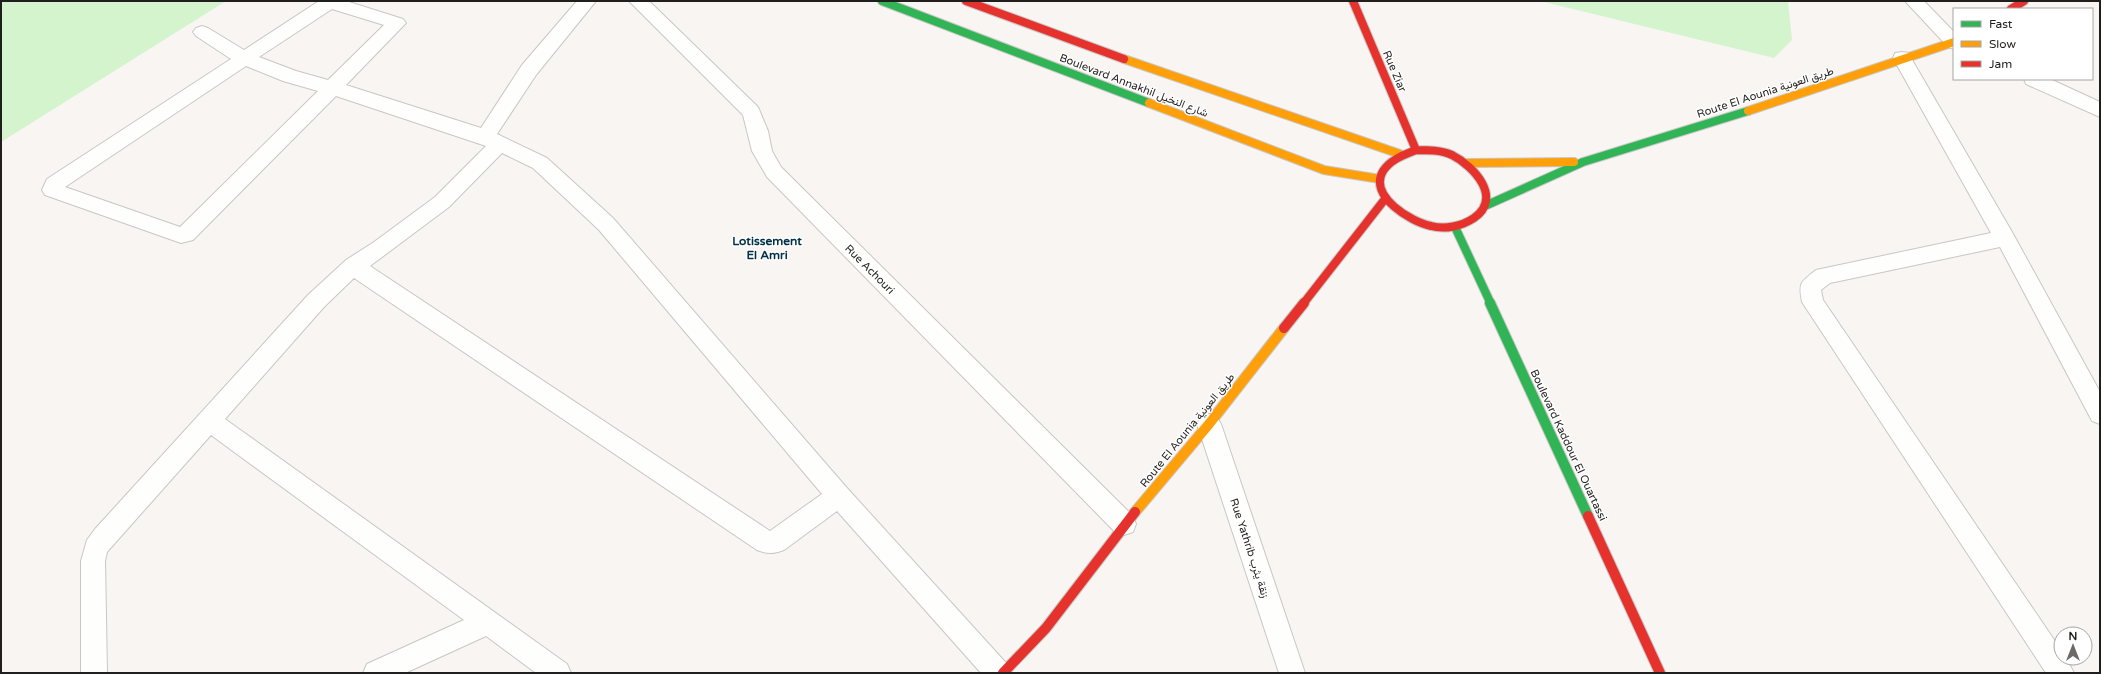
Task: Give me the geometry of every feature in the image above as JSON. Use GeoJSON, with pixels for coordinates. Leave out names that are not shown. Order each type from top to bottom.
{"type":"FeatureCollection","features":[{"type":"Feature","properties":{"kind":"main road","name":"Boulevard Annakhil شارع النخيل"},"geometry":{"type":"LineString","coordinates":[[882,1],[1324,170],[1347,175],[1380,179]]}},
{"type":"Feature","properties":{"kind":"main road","name":"Boulevard Annakhil شارع النخيل"},"geometry":{"type":"LineString","coordinates":[[966,1],[1171,77],[1400,154]]}},
{"type":"Feature","properties":{"kind":"main road","name":"Rue Ziar"},"geometry":{"type":"LineString","coordinates":[[1353,1],[1416,150]]}},
{"type":"Feature","properties":{"kind":"main road"},"geometry":{"type":"LineString","coordinates":[[2013,8],[2024,1]]}},
{"type":"Feature","properties":{"kind":"main road","name":"Route El Aounia طريق العونية"},"geometry":{"type":"LineString","coordinates":[[1487,205],[1583,162],[1736,115],[1902,58],[1953,42]]}},
{"type":"Feature","properties":{"kind":"main road"},"geometry":{"type":"LineString","coordinates":[[1416,150],[1433,150],[1445,153],[1467,163],[1479,174],[1486,187],[1488,195],[1487,205],[1470,222],[1455,227],[1442,229],[1415,223],[1402,216],[1385,199],[1381,189],[1380,179],[1383,169],[1390,160],[1400,154],[1416,150]]}},
{"type":"Feature","properties":{"kind":"main road","name":"Route El Aounia طريق العونية"},"geometry":{"type":"LineString","coordinates":[[1467,163],[1583,162]]}},
{"type":"Feature","properties":{"kind":"main road","name":"Route El Aounia طريق العونية"},"geometry":{"type":"LineString","coordinates":[[1003,673],[1046,628],[1086,578],[1124,524],[1209,424],[1333,265],[1359,236],[1385,199]]}},
{"type":"Feature","properties":{"kind":"main road","name":"Boulevard Kaddour El Ouartassi"},"geometry":{"type":"LineString","coordinates":[[1455,227],[1660,673]]}},
{"type":"Feature","properties":{"kind":"street"},"geometry":{"type":"LineString","coordinates":[[94,673],[93,561],[96,548],[104,536],[316,301],[354,266],[381,248],[442,202],[493,140],[529,70],[587,1]]}},
{"type":"Feature","properties":{"kind":"street","name":"Rue Achouri"},"geometry":{"type":"LineString","coordinates":[[638,1],[751,112],[758,132],[762,151],[774,172],[1124,524]]}},
{"type":"Feature","properties":{"kind":"street"},"geometry":{"type":"LineString","coordinates":[[1914,1],[1953,41]]}},
{"type":"Feature","properties":{"kind":"street"},"geometry":{"type":"LineString","coordinates":[[332,2],[397,21],[332,89],[183,236],[52,190],[54,184],[245,59],[327,3],[332,2]]}},
{"type":"Feature","properties":{"kind":"street"},"geometry":{"type":"LineString","coordinates":[[202,32],[245,59],[332,89],[493,140],[540,163],[606,224],[838,496],[998,673]]}},
{"type":"Feature","properties":{"kind":"street"},"geometry":{"type":"LineString","coordinates":[[1902,58],[2005,238],[2100,414]]}},
{"type":"Feature","properties":{"kind":"street"},"geometry":{"type":"LineString","coordinates":[[2035,80],[2100,110]]}},
{"type":"Feature","properties":{"kind":"street"},"geometry":{"type":"LineString","coordinates":[[2005,238],[1824,276],[1810,287],[1813,302],[2061,673]]}},
{"type":"Feature","properties":{"kind":"street"},"geometry":{"type":"LineString","coordinates":[[354,266],[766,542],[775,542],[838,496]]}},
{"type":"Feature","properties":{"kind":"street"},"geometry":{"type":"LineString","coordinates":[[210,420],[558,673]]}},
{"type":"Feature","properties":{"kind":"street","name":"Rue Yathrib زنقة يثرب"},"geometry":{"type":"LineString","coordinates":[[1209,424],[1292,673]]}},
{"type":"Feature","properties":{"kind":"street"},"geometry":{"type":"LineString","coordinates":[[376,673],[488,622]]}},
{"type":"Feature","properties":{"kind":"green space"},"geometry":{"type":"Polygon","coordinates":[[[1,1],[226,1],[1,142],[1,1]]]}},
{"type":"Feature","properties":{"kind":"green space"},"geometry":{"type":"Polygon","coordinates":[[[1540,1],[1788,1],[1792,40],[1774,58],[1540,1]]]}},
{"type":"Feature","properties":{"kind":"traffic: fast"},"geometry":{"type":"LineString","coordinates":[[882,1],[1149,103]]}},
{"type":"Feature","properties":{"kind":"traffic: fast"},"geometry":{"type":"LineString","coordinates":[[1487,205],[1583,162],[1748,111]]}},
{"type":"Feature","properties":{"kind":"traffic: fast"},"geometry":{"type":"LineString","coordinates":[[1455,227],[1588,516]]}},
{"type":"Feature","properties":{"kind":"traffic: slow"},"geometry":{"type":"LineString","coordinates":[[1748,111],[1953,42]]}},
{"type":"Feature","properties":{"kind":"traffic: slow"},"geometry":{"type":"LineString","coordinates":[[1124,59],[1400,154]]}},
{"type":"Feature","properties":{"kind":"traffic: slow"},"geometry":{"type":"LineString","coordinates":[[1149,103],[1324,170],[1380,179]]}},
{"type":"Feature","properties":{"kind":"traffic: slow"},"geometry":{"type":"LineString","coordinates":[[1467,163],[1574,162]]}},
{"type":"Feature","properties":{"kind":"traffic: slow"},"geometry":{"type":"LineString","coordinates":[[1135,512],[1209,424],[1284,328]]}},
{"type":"Feature","properties":{"kind":"traffic: jam"},"geometry":{"type":"LineString","coordinates":[[966,1],[1124,59]]}},
{"type":"Feature","properties":{"kind":"traffic: jam"},"geometry":{"type":"LineString","coordinates":[[1353,1],[1416,150]]}},
{"type":"Feature","properties":{"kind":"traffic: jam"},"geometry":{"type":"LineString","coordinates":[[2013,8],[2024,1]]}},
{"type":"Feature","properties":{"kind":"traffic: jam"},"geometry":{"type":"LineString","coordinates":[[1416,150],[1448,153],[1472,168],[1484,186],[1487,196],[1485,205],[1479,214],[1468,222],[1450,227],[1431,227],[1413,221],[1398,211],[1386,199],[1381,185],[1383,172],[1394,160],[1416,150]]}},
{"type":"Feature","properties":{"kind":"traffic: jam"},"geometry":{"type":"LineString","coordinates":[[1284,328],[1385,199]]}},
{"type":"Feature","properties":{"kind":"traffic: jam"},"geometry":{"type":"LineString","coordinates":[[1003,673],[1046,628],[1086,578],[1135,512]]}},
{"type":"Feature","properties":{"kind":"traffic: jam"},"geometry":{"type":"LineString","coordinates":[[1588,516],[1660,673]]}},
{"type":"Feature","properties":{"kind":"district","name":"Lotissement El Amri"},"geometry":{"type":"Point","coordinates":[767,248]}}]}
